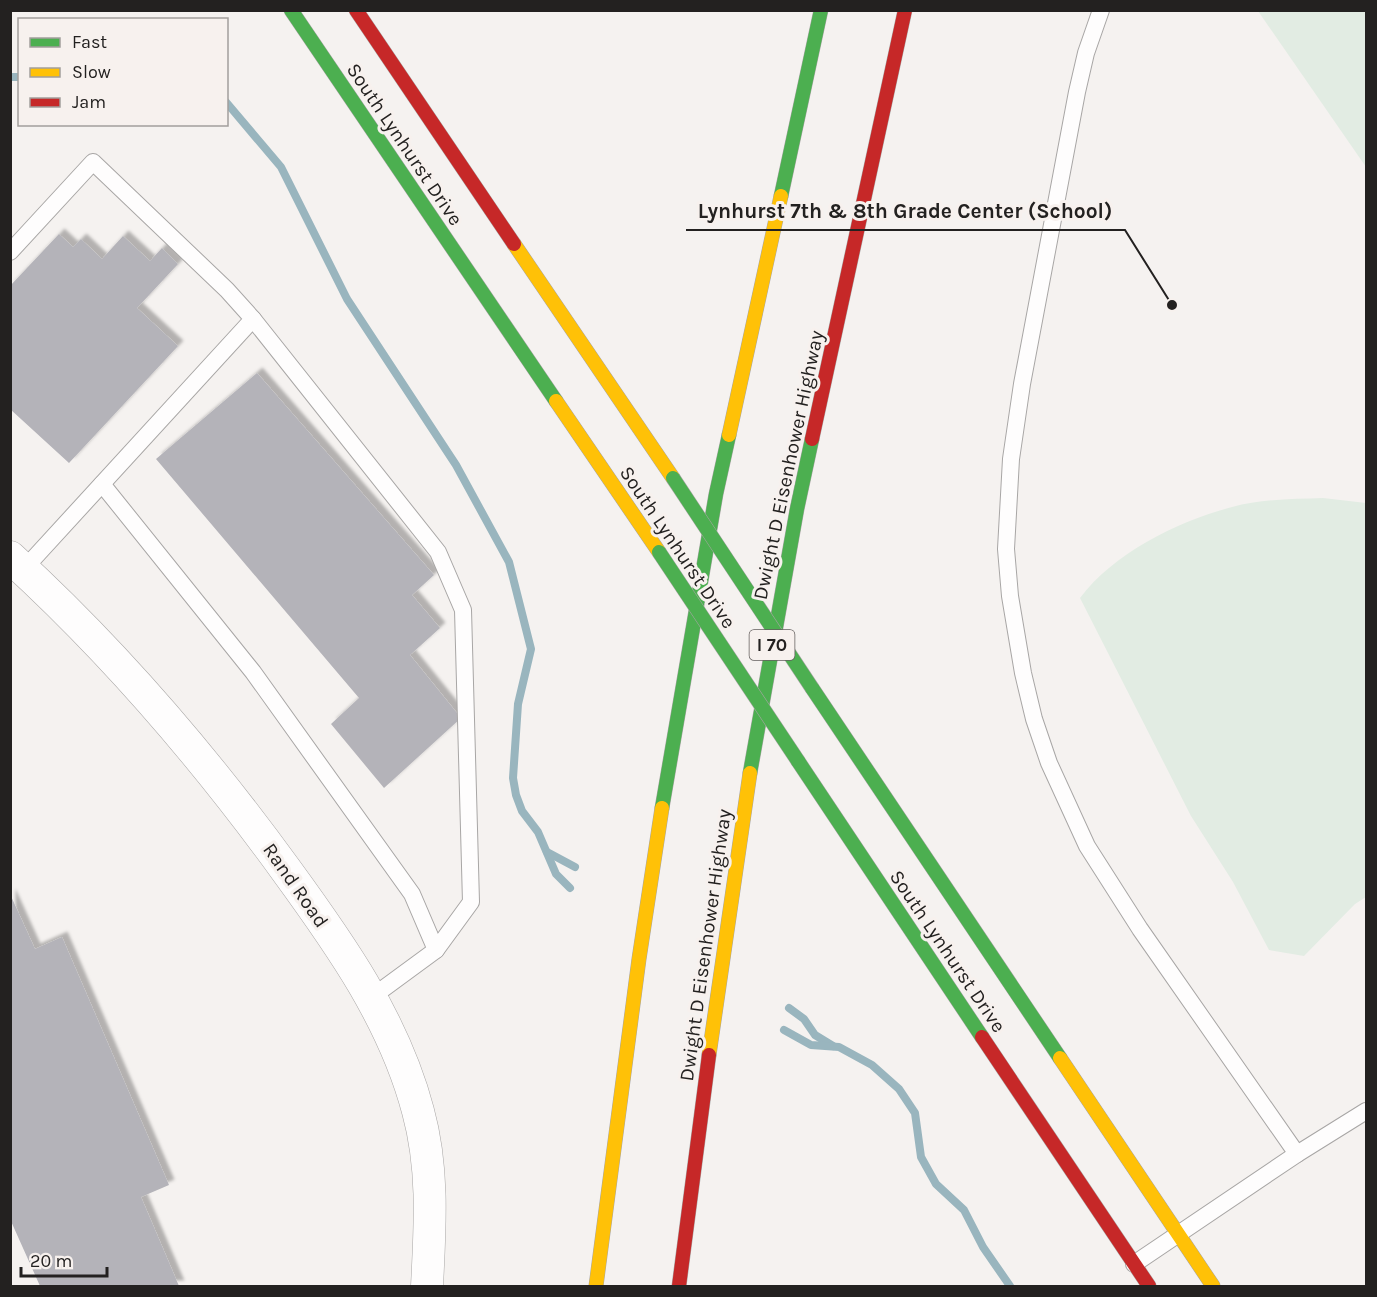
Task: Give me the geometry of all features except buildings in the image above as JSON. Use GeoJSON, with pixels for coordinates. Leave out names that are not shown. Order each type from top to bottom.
{"type":"FeatureCollection","features":[{"type":"Feature","properties":{"kind":"main road","name":"South Lynhurst Drive"},"geometry":{"type":"LineString","coordinates":[[291,10],[659,552],[1149,1287]]}},
{"type":"Feature","properties":{"kind":"main road","name":"South Lynhurst Drive"},"geometry":{"type":"LineString","coordinates":[[356,10],[673,478],[1213,1287]]}},
{"type":"Feature","properties":{"kind":"main road"},"geometry":{"type":"LineString","coordinates":[[596,1287],[639,959],[679,702],[716,494],[821,10]]}},
{"type":"Feature","properties":{"kind":"main road","name":"Dwight D Eisenhower Highway"},"geometry":{"type":"LineString","coordinates":[[679,1287],[713,1023],[757,731],[797,509],[905,10]]}},
{"type":"Feature","properties":{"kind":"street","name":"Rand Road"},"geometry":{"type":"LineString","coordinates":[[17,563],[121,668],[216,777],[300,890],[372,997],[392,1035],[406,1072],[424,1137],[431,1203],[427,1287]]}},
{"type":"Feature","properties":{"kind":"lane"},"geometry":{"type":"LineString","coordinates":[[1101,10],[1086,53],[1077,92],[1015,427],[1006,549],[1016,636],[1034,719],[1049,763],[1087,846],[1140,928],[1297,1154]]}},
{"type":"Feature","properties":{"kind":"lane"},"geometry":{"type":"LineString","coordinates":[[10,252],[93,162],[227,290],[253,319],[438,552],[464,610],[471,902],[436,950],[372,997]]}},
{"type":"Feature","properties":{"kind":"lane"},"geometry":{"type":"LineString","coordinates":[[17,563],[102,484],[253,319]]}},
{"type":"Feature","properties":{"kind":"lane"},"geometry":{"type":"LineString","coordinates":[[102,484],[260,681],[412,894],[436,950]]}},
{"type":"Feature","properties":{"kind":"lane"},"geometry":{"type":"LineString","coordinates":[[1134,1264],[1297,1154],[1366,1111]]}},
{"type":"Feature","properties":{"kind":"shaded area"},"geometry":{"type":"Polygon","coordinates":[[[1258,11],[1366,11],[1366,167],[1258,11]]]}},
{"type":"Feature","properties":{"kind":"shaded area"},"geometry":{"type":"Polygon","coordinates":[[[1323,498],[1366,503],[1366,897],[1355,904],[1304,956],[1269,950],[1233,882],[1191,816],[1080,598],[1110,567],[1129,553],[1148,541],[1190,521],[1254,502],[1323,498]]]}},
{"type":"Feature","properties":{"kind":"waterway"},"geometry":{"type":"LineString","coordinates":[[10,77],[18,77]]}},
{"type":"Feature","properties":{"kind":"waterway"},"geometry":{"type":"LineString","coordinates":[[228,104],[281,167],[347,299],[456,465],[509,562],[531,649],[518,704],[513,778],[516,795],[522,811],[538,832],[556,874],[570,888]]}},
{"type":"Feature","properties":{"kind":"waterway"},"geometry":{"type":"LineString","coordinates":[[547,852],[575,867]]}},
{"type":"Feature","properties":{"kind":"waterway"},"geometry":{"type":"LineString","coordinates":[[789,1008],[804,1019],[815,1035],[833,1046]]}},
{"type":"Feature","properties":{"kind":"waterway"},"geometry":{"type":"LineString","coordinates":[[784,1030],[811,1045],[839,1047],[872,1065],[899,1089],[915,1113],[921,1157],[936,1184],[964,1210],[983,1247],[1010,1286]]}},
{"type":"Feature","properties":{"kind":"traffic: fast"},"geometry":{"type":"LineString","coordinates":[[291,10],[556,401]]}},
{"type":"Feature","properties":{"kind":"traffic: fast"},"geometry":{"type":"LineString","coordinates":[[781,196],[821,10]]}},
{"type":"Feature","properties":{"kind":"traffic: fast"},"geometry":{"type":"LineString","coordinates":[[662,808],[716,494],[729,435]]}},
{"type":"Feature","properties":{"kind":"traffic: fast"},"geometry":{"type":"LineString","coordinates":[[750,773],[797,509],[812,439]]}},
{"type":"Feature","properties":{"kind":"traffic: fast"},"geometry":{"type":"LineString","coordinates":[[673,478],[812,688]]}},
{"type":"Feature","properties":{"kind":"traffic: fast"},"geometry":{"type":"LineString","coordinates":[[659,552],[798,761]]}},
{"type":"Feature","properties":{"kind":"traffic: fast"},"geometry":{"type":"LineString","coordinates":[[812,688],[1060,1058]]}},
{"type":"Feature","properties":{"kind":"traffic: fast"},"geometry":{"type":"LineString","coordinates":[[798,761],[982,1037]]}},
{"type":"Feature","properties":{"kind":"traffic: slow"},"geometry":{"type":"LineString","coordinates":[[729,435],[781,196]]}},
{"type":"Feature","properties":{"kind":"traffic: slow"},"geometry":{"type":"LineString","coordinates":[[514,244],[673,478]]}},
{"type":"Feature","properties":{"kind":"traffic: slow"},"geometry":{"type":"LineString","coordinates":[[556,401],[659,552]]}},
{"type":"Feature","properties":{"kind":"traffic: slow"},"geometry":{"type":"LineString","coordinates":[[709,1055],[750,773]]}},
{"type":"Feature","properties":{"kind":"traffic: slow"},"geometry":{"type":"LineString","coordinates":[[596,1286],[639,959],[662,808]]}},
{"type":"Feature","properties":{"kind":"traffic: slow"},"geometry":{"type":"LineString","coordinates":[[1060,1058],[1213,1286]]}},
{"type":"Feature","properties":{"kind":"traffic: jam"},"geometry":{"type":"LineString","coordinates":[[356,10],[514,244]]}},
{"type":"Feature","properties":{"kind":"traffic: jam"},"geometry":{"type":"LineString","coordinates":[[812,439],[905,10]]}},
{"type":"Feature","properties":{"kind":"traffic: jam"},"geometry":{"type":"LineString","coordinates":[[982,1037],[1149,1286]]}},
{"type":"Feature","properties":{"kind":"traffic: jam"},"geometry":{"type":"LineString","coordinates":[[679,1286],[709,1055]]}},
{"type":"Feature","properties":{"kind":"place","name":"Lynhurst 7th & 8th Grade Center (School)"},"geometry":{"type":"Point","coordinates":[1172,305]}}]}
